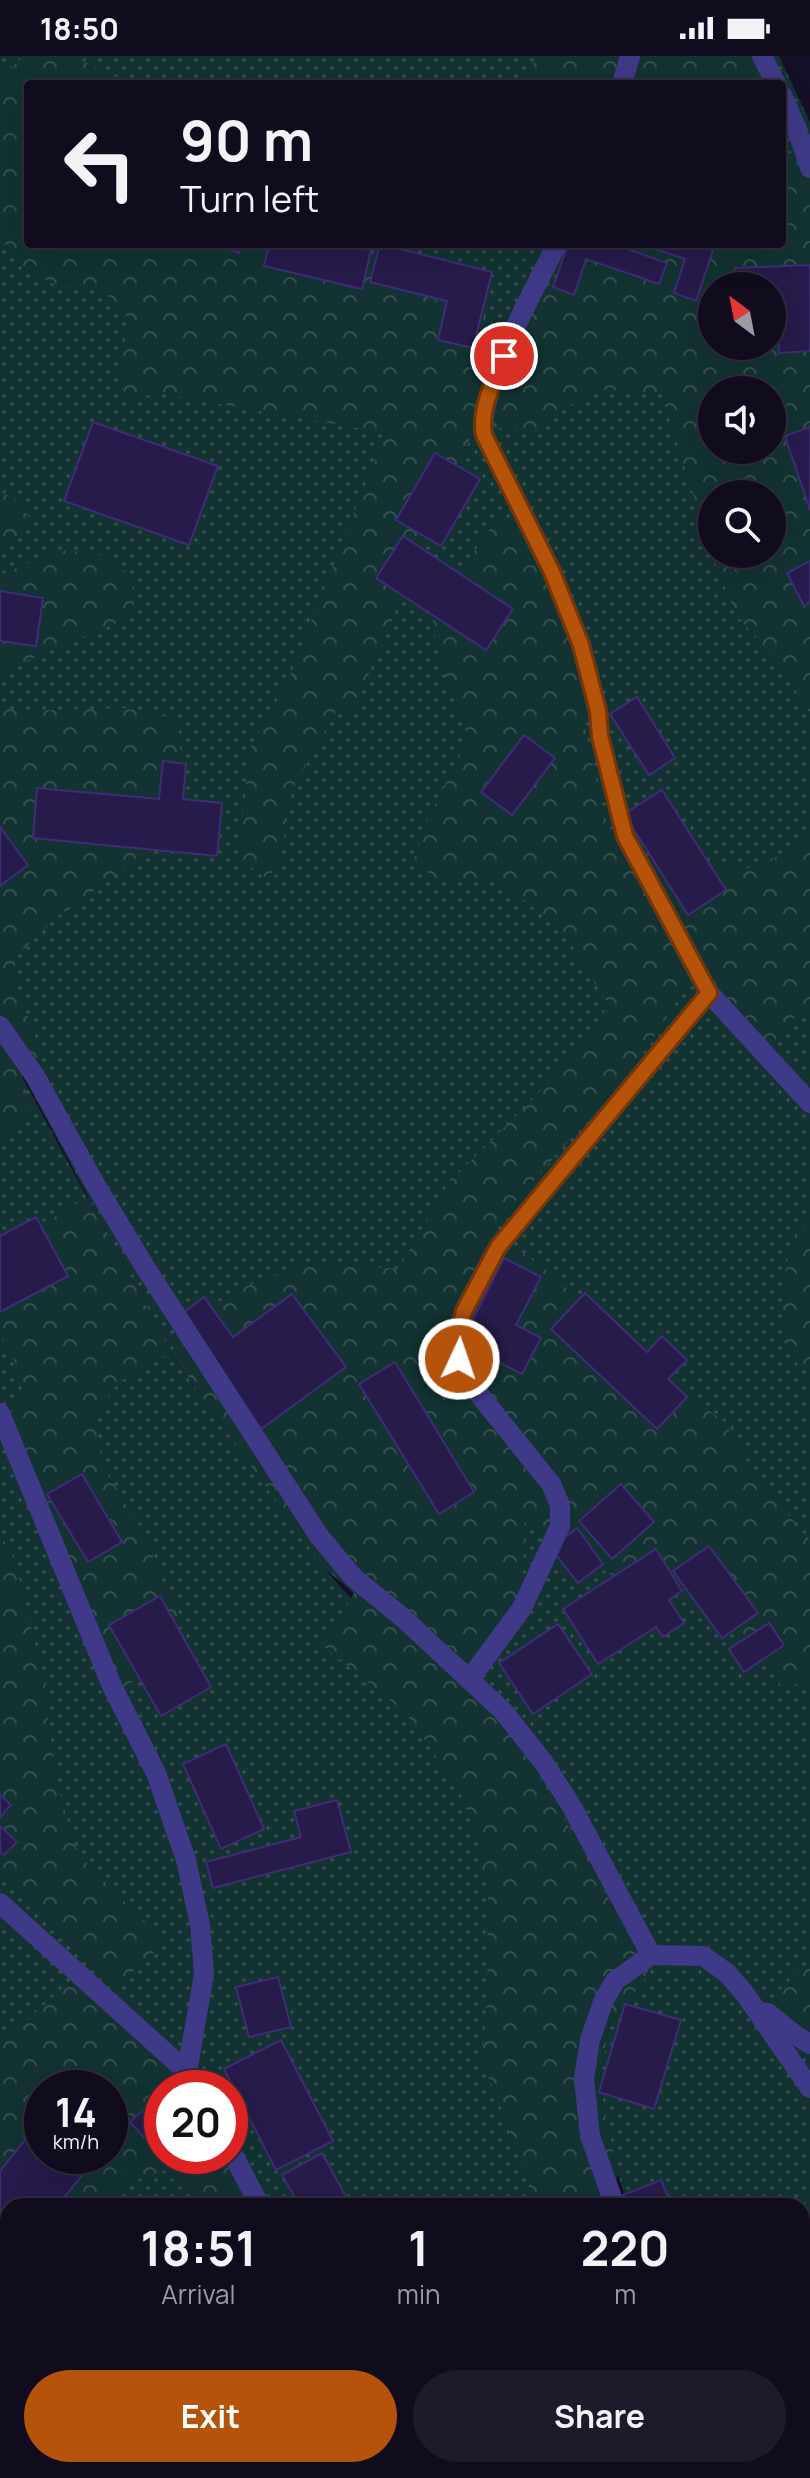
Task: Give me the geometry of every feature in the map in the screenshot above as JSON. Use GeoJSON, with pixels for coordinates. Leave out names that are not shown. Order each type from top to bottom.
{"type":"FeatureCollection","features":[{"type":"Feature","properties":{"kind":"street"},"geometry":{"type":"LineString","coordinates":[[623,80],[630,56]]}},
{"type":"Feature","properties":{"kind":"street"},"geometry":{"type":"LineString","coordinates":[[762,56],[774,80]]}},
{"type":"Feature","properties":{"kind":"street"},"geometry":{"type":"LineString","coordinates":[[786,104],[810,168]]}},
{"type":"Feature","properties":{"kind":"street"},"geometry":{"type":"LineString","coordinates":[[555,248],[512,335],[489,396],[483,431],[552,572],[581,645],[625,836],[709,993],[810,1103]]}},
{"type":"Feature","properties":{"kind":"street"},"geometry":{"type":"LineString","coordinates":[[469,1680],[522,1608],[560,1526],[560,1505],[551,1484],[474,1388],[459,1359],[456,1340],[464,1311],[498,1247],[709,993]]}},
{"type":"Feature","properties":{"kind":"street"},"geometry":{"type":"LineString","coordinates":[[0,1026],[35,1076],[145,1267],[319,1536],[354,1578],[402,1617],[503,1711],[544,1763],[572,1807],[651,1955]]}},
{"type":"Feature","properties":{"kind":"street"},"geometry":{"type":"LineString","coordinates":[[0,1413],[112,1686],[156,1773],[186,1860],[200,1925],[204,1974],[192,2070]]}},
{"type":"Feature","properties":{"kind":"street"},"geometry":{"type":"LineString","coordinates":[[0,1903],[180,2070]]}},
{"type":"Feature","properties":{"kind":"street"},"geometry":{"type":"LineString","coordinates":[[612,2198],[590,2136],[584,2078],[590,2040],[603,2002],[615,1981],[651,1955],[703,1956],[727,1973],[810,2088]]}},
{"type":"Feature","properties":{"kind":"street"},"geometry":{"type":"LineString","coordinates":[[745,1994],[810,2044]]}},
{"type":"Feature","properties":{"kind":"street"},"geometry":{"type":"LineString","coordinates":[[243,2174],[256,2198]]}},
{"type":"Feature","properties":{"kind":"green space"},"geometry":{"type":"Polygon","coordinates":[[[0,56],[779,56],[810,122],[810,2198],[626,2198],[599,2084],[610,2021],[497,1710],[323,1567],[529,1800],[600,2198],[0,2198],[0,1044],[20,1073],[171,1354],[250,1464],[171,1352],[22,1073],[0,1040],[0,56]]]}},
{"type":"Feature","properties":{"kind":"green space"},"geometry":{"type":"Polygon","coordinates":[[[24,56],[72,56],[123,80],[24,80],[24,248],[360,248],[466,295],[499,332],[592,248],[786,248],[786,141],[804,181],[810,207],[810,714],[775,657],[735,614],[717,568],[786,568],[786,480],[698,480],[698,510],[661,393],[597,389],[532,430],[475,427],[350,718],[337,710],[293,788],[278,869],[265,877],[243,862],[241,830],[247,753],[288,680],[386,433],[157,393],[126,402],[119,370],[129,318],[99,286],[56,285],[24,271],[0,237],[0,78],[24,56]]]}},
{"type":"Feature","properties":{"kind":"green space"},"geometry":{"type":"Polygon","coordinates":[[[536,56],[749,56],[759,80],[527,80],[536,56]]]}},
{"type":"Feature","properties":{"kind":"green space"},"geometry":{"type":"Polygon","coordinates":[[[0,492],[15,498],[31,520],[0,554],[0,492]]]}},
{"type":"Feature","properties":{"kind":"green space"},"geometry":{"type":"Polygon","coordinates":[[[522,512],[585,676],[581,706],[606,831],[649,822],[682,859],[759,869],[810,833],[810,1001],[764,1052],[695,974],[636,1064],[490,1230],[556,1277],[647,1371],[723,1420],[758,1480],[810,1540],[810,1677],[785,1690],[707,1589],[636,1589],[573,1552],[525,1517],[523,1576],[512,1610],[457,1677],[497,1710],[560,1811],[650,1974],[610,2021],[599,2084],[618,2174],[610,2198],[531,2198],[526,2172],[482,2060],[487,1999],[488,1891],[481,1848],[459,1789],[406,1713],[322,1645],[354,1593],[322,1566],[171,1353],[118,1383],[95,1417],[102,1465],[144,1533],[182,1621],[166,1662],[120,1689],[0,1429],[23,1394],[17,1366],[0,1334],[0,1315],[19,1238],[88,1197],[171,1352],[191,1319],[237,1290],[311,1262],[399,1269],[447,1185],[534,1098],[609,1006],[565,934],[498,879],[448,882],[412,865],[426,822],[469,739],[443,670],[432,623],[450,587],[492,526],[522,512]]]}},
{"type":"Feature","properties":{"kind":"green space"},"geometry":{"type":"Polygon","coordinates":[[[58,550],[109,558],[125,572],[136,600],[124,620],[0,672],[0,575],[58,550]]]}},
{"type":"Feature","properties":{"kind":"green space"},"geometry":{"type":"Polygon","coordinates":[[[0,707],[24,711],[123,708],[178,719],[184,806],[171,826],[126,868],[54,919],[15,958],[15,984],[42,1054],[22,1073],[31,1116],[0,1142],[0,707]]]}},
{"type":"Feature","properties":{"kind":"green space"},"geometry":{"type":"Polygon","coordinates":[[[810,1219],[810,1367],[800,1368],[783,1340],[783,1283],[791,1243],[810,1219]]]}},
{"type":"Feature","properties":{"kind":"green space"},"geometry":{"type":"Polygon","coordinates":[[[0,1534],[14,1558],[44,1680],[56,1781],[78,1855],[166,1942],[118,1985],[0,1868],[0,1534]]]}},
{"type":"Feature","properties":{"kind":"green space"},"geometry":{"type":"Polygon","coordinates":[[[810,1965],[810,2037],[770,2014],[795,1971],[810,1965]]]}},
{"type":"Feature","properties":{"kind":"green space"},"geometry":{"type":"Polygon","coordinates":[[[75,1978],[145,2038],[168,2070],[144,2070],[144,2174],[153,2174],[127,2183],[109,2198],[0,2198],[0,2043],[75,1978]]]}},
{"type":"Feature","properties":{"kind":"green space"},"geometry":{"type":"Polygon","coordinates":[[[173,2174],[242,2174],[258,2198],[196,2198],[173,2174]]]}},
{"type":"Feature","properties":{"kind":"building"},"geometry":{"type":"Polygon","coordinates":[[[268,248],[371,250],[362,289],[264,266],[268,248]]]}},
{"type":"Feature","properties":{"kind":"building"},"geometry":{"type":"Polygon","coordinates":[[[379,248],[396,248],[492,272],[473,348],[438,340],[447,301],[370,282],[379,248]]]}},
{"type":"Feature","properties":{"kind":"building"},"geometry":{"type":"Polygon","coordinates":[[[567,248],[624,248],[667,263],[659,284],[586,259],[574,295],[553,287],[567,248]]]}},
{"type":"Feature","properties":{"kind":"building"},"geometry":{"type":"Polygon","coordinates":[[[651,248],[714,248],[706,272],[698,272],[696,301],[674,293],[685,259],[651,248]]]}},
{"type":"Feature","properties":{"kind":"building"},"geometry":{"type":"Polygon","coordinates":[[[810,265],[810,351],[786,353],[786,272],[735,272],[735,268],[810,265]]]}},
{"type":"Feature","properties":{"kind":"building"},"geometry":{"type":"Polygon","coordinates":[[[93,422],[218,466],[189,545],[64,501],[93,422]]]}},
{"type":"Feature","properties":{"kind":"building"},"geometry":{"type":"Polygon","coordinates":[[[810,427],[810,510],[786,439],[786,436],[810,427]]]}},
{"type":"Feature","properties":{"kind":"building"},"geometry":{"type":"Polygon","coordinates":[[[435,453],[480,479],[441,546],[396,520],[435,453]]]}},
{"type":"Feature","properties":{"kind":"building"},"geometry":{"type":"Polygon","coordinates":[[[403,536],[513,609],[486,650],[376,578],[403,536]]]}},
{"type":"Feature","properties":{"kind":"building"},"geometry":{"type":"Polygon","coordinates":[[[810,561],[810,602],[804,606],[787,573],[810,561]]]}},
{"type":"Feature","properties":{"kind":"building"},"geometry":{"type":"Polygon","coordinates":[[[0,591],[43,598],[36,646],[0,641],[0,591]]]}},
{"type":"Feature","properties":{"kind":"building"},"geometry":{"type":"Polygon","coordinates":[[[637,697],[675,758],[649,775],[610,714],[637,697]]]}},
{"type":"Feature","properties":{"kind":"building"},"geometry":{"type":"Polygon","coordinates":[[[524,735],[555,758],[512,815],[481,792],[524,735]]]}},
{"type":"Feature","properties":{"kind":"building"},"geometry":{"type":"Polygon","coordinates":[[[163,761],[186,764],[183,799],[222,803],[217,856],[33,838],[37,788],[159,799],[163,761]]]}},
{"type":"Feature","properties":{"kind":"building"},"geometry":{"type":"Polygon","coordinates":[[[662,790],[726,890],[688,915],[624,814],[662,790]]]}},
{"type":"Feature","properties":{"kind":"building"},"geometry":{"type":"Polygon","coordinates":[[[0,827],[28,865],[0,886],[0,827]]]}},
{"type":"Feature","properties":{"kind":"building"},"geometry":{"type":"Polygon","coordinates":[[[36,1217],[68,1276],[0,1312],[0,1236],[36,1217]]]}},
{"type":"Feature","properties":{"kind":"building"},"geometry":{"type":"Polygon","coordinates":[[[504,1258],[541,1277],[516,1325],[541,1338],[522,1374],[461,1343],[504,1258]]]}},
{"type":"Feature","properties":{"kind":"building"},"geometry":{"type":"Polygon","coordinates":[[[585,1293],[647,1352],[662,1336],[687,1360],[668,1379],[687,1397],[657,1429],[551,1329],[585,1293]]]}},
{"type":"Feature","properties":{"kind":"building"},"geometry":{"type":"Polygon","coordinates":[[[292,1294],[346,1367],[261,1429],[178,1317],[204,1297],[233,1337],[292,1294]]]}},
{"type":"Feature","properties":{"kind":"building"},"geometry":{"type":"Polygon","coordinates":[[[395,1362],[474,1492],[439,1514],[359,1384],[395,1362]]]}},
{"type":"Feature","properties":{"kind":"building"},"geometry":{"type":"Polygon","coordinates":[[[82,1474],[122,1542],[88,1562],[47,1494],[82,1474]]]}},
{"type":"Feature","properties":{"kind":"building"},"geometry":{"type":"Polygon","coordinates":[[[621,1484],[654,1522],[612,1559],[579,1521],[621,1484]]]}},
{"type":"Feature","properties":{"kind":"building"},"geometry":{"type":"Polygon","coordinates":[[[577,1528],[603,1564],[578,1583],[551,1548],[577,1528]]]}},
{"type":"Feature","properties":{"kind":"building"},"geometry":{"type":"Polygon","coordinates":[[[709,1546],[758,1613],[722,1638],[673,1571],[709,1546]]]}},
{"type":"Feature","properties":{"kind":"building"},"geometry":{"type":"Polygon","coordinates":[[[656,1549],[682,1591],[669,1600],[684,1623],[663,1637],[656,1627],[598,1664],[563,1609],[656,1549]]]}},
{"type":"Feature","properties":{"kind":"building"},"geometry":{"type":"Polygon","coordinates":[[[160,1596],[211,1687],[161,1716],[109,1625],[160,1596]]]}},
{"type":"Feature","properties":{"kind":"building"},"geometry":{"type":"Polygon","coordinates":[[[769,1623],[784,1645],[744,1672],[729,1649],[769,1623]]]}},
{"type":"Feature","properties":{"kind":"building"},"geometry":{"type":"Polygon","coordinates":[[[558,1624],[592,1674],[533,1714],[499,1663],[558,1624]]]}},
{"type":"Feature","properties":{"kind":"building"},"geometry":{"type":"Polygon","coordinates":[[[226,1744],[264,1829],[221,1849],[183,1764],[226,1744]]]}},
{"type":"Feature","properties":{"kind":"building"},"geometry":{"type":"Polygon","coordinates":[[[0,1795],[11,1805],[0,1817],[0,1795]]]}},
{"type":"Feature","properties":{"kind":"building"},"geometry":{"type":"Polygon","coordinates":[[[337,1800],[351,1852],[213,1888],[206,1862],[301,1837],[294,1811],[337,1800]]]}},
{"type":"Feature","properties":{"kind":"building"},"geometry":{"type":"Polygon","coordinates":[[[0,1826],[17,1842],[4,1855],[0,1852],[0,1826]]]}},
{"type":"Feature","properties":{"kind":"building"},"geometry":{"type":"Polygon","coordinates":[[[278,1977],[291,2027],[249,2037],[236,1987],[278,1977]]]}},
{"type":"Feature","properties":{"kind":"building"},"geometry":{"type":"Polygon","coordinates":[[[625,2004],[681,2020],[654,2109],[599,2092],[625,2004]]]}},
{"type":"Feature","properties":{"kind":"building"},"geometry":{"type":"Polygon","coordinates":[[[281,2040],[333,2141],[276,2170],[248,2116],[248,2070],[224,2069],[281,2040]]]}},
{"type":"Feature","properties":{"kind":"building"},"geometry":{"type":"Polygon","coordinates":[[[144,2109],[144,2137],[130,2122],[144,2109]]]}},
{"type":"Feature","properties":{"kind":"building"},"geometry":{"type":"Polygon","coordinates":[[[24,2141],[24,2174],[83,2174],[64,2198],[0,2198],[0,2171],[24,2141]]]}},
{"type":"Feature","properties":{"kind":"building"},"geometry":{"type":"Polygon","coordinates":[[[322,2153],[347,2198],[295,2198],[282,2175],[322,2153]]]}},
{"type":"Feature","properties":{"kind":"building"},"geometry":{"type":"Polygon","coordinates":[[[661,2180],[669,2198],[618,2198],[661,2180]]]}},
{"type":"Feature","properties":{"kind":"route"},"geometry":{"type":"LineString","coordinates":[[459,1359],[456,1340],[464,1311],[498,1247],[709,993],[625,836],[581,645],[552,572],[484,435],[483,423],[489,396],[504,356]]}}]}
